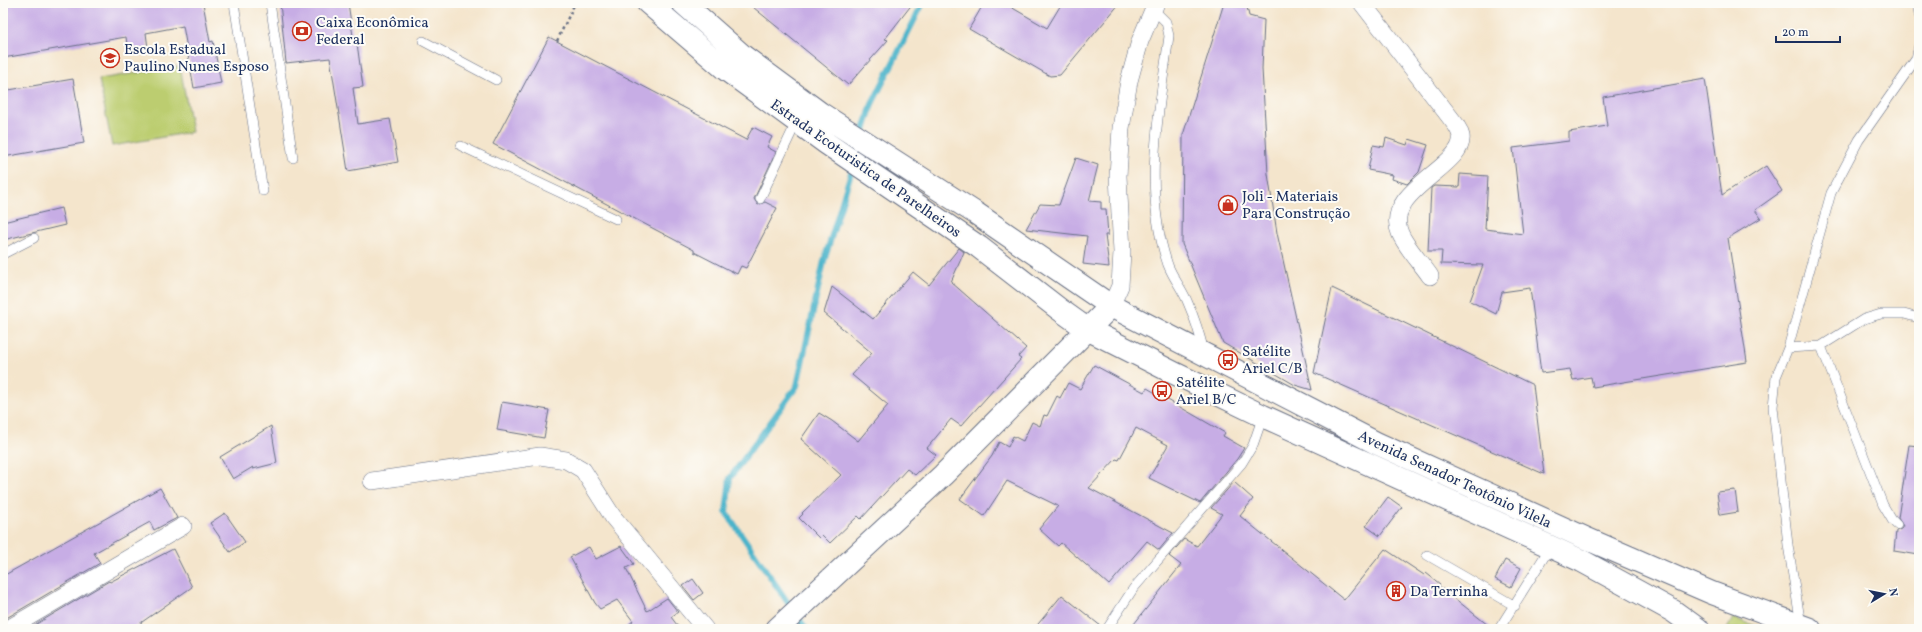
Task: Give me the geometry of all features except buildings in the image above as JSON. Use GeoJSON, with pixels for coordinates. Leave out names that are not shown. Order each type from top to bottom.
{"type":"FeatureCollection","features":[{"type":"Feature","properties":{"kind":"main road","name":"Estrada Ecoturistica de Parelheiros"},"geometry":{"type":"LineString","coordinates":[[648,3],[725,69],[826,143],[979,246],[1059,309],[1087,329]]}},
{"type":"Feature","properties":{"kind":"main road","name":"Estrada Ecoturistica de Parelheiros"},"geometry":{"type":"LineString","coordinates":[[683,3],[743,56],[836,123],[977,214],[1111,306]]}},
{"type":"Feature","properties":{"kind":"main road"},"geometry":{"type":"LineString","coordinates":[[781,626],[806,601],[877,538],[943,475],[1111,306]]}},
{"type":"Feature","properties":{"kind":"main road","name":"Avenida Senador Teotônio Vilela"},"geometry":{"type":"LineString","coordinates":[[1111,306],[1398,453],[1585,538],[1712,593],[1801,628]]}},
{"type":"Feature","properties":{"kind":"main road","name":"Avenida Senador Teotônio Vilela"},"geometry":{"type":"LineString","coordinates":[[1087,329],[1263,416],[1582,561],[1666,607],[1698,629]]}},
{"type":"Feature","properties":{"kind":"street"},"geometry":{"type":"LineString","coordinates":[[1362,3],[1456,125],[1461,136],[1459,150],[1402,203],[1398,220],[1400,233],[1430,276]]}},
{"type":"Feature","properties":{"kind":"street"},"geometry":{"type":"LineString","coordinates":[[1111,306],[1120,286],[1121,265],[1118,176],[1121,128],[1129,81],[1140,42],[1155,6]]}},
{"type":"Feature","properties":{"kind":"street"},"geometry":{"type":"LineString","coordinates":[[372,481],[540,456],[566,460],[583,470],[613,517],[705,629]]}},
{"type":"Feature","properties":{"kind":"street"},"geometry":{"type":"LineString","coordinates":[[8,629],[184,526]]}},
{"type":"Feature","properties":{"kind":"lane"},"geometry":{"type":"LineString","coordinates":[[234,3],[263,191]]}},
{"type":"Feature","properties":{"kind":"lane"},"geometry":{"type":"LineString","coordinates":[[270,3],[293,158]]}},
{"type":"Feature","properties":{"kind":"lane"},"geometry":{"type":"LineString","coordinates":[[1917,3],[1919,16]]}},
{"type":"Feature","properties":{"kind":"lane"},"geometry":{"type":"LineString","coordinates":[[1155,6],[1166,22],[1169,36],[1154,151],[1155,208],[1169,266],[1188,302],[1200,333],[1205,355]]}},
{"type":"Feature","properties":{"kind":"lane"},"geometry":{"type":"LineString","coordinates":[[423,41],[496,80]]}},
{"type":"Feature","properties":{"kind":"lane"},"geometry":{"type":"LineString","coordinates":[[1801,628],[1788,544],[1773,407],[1776,377],[1788,348],[1831,193],[1858,140],[1916,59],[1919,45]]}},
{"type":"Feature","properties":{"kind":"lane"},"geometry":{"type":"LineString","coordinates":[[760,199],[797,121]]}},
{"type":"Feature","properties":{"kind":"lane"},"geometry":{"type":"LineString","coordinates":[[461,146],[616,219]]}},
{"type":"Feature","properties":{"kind":"lane"},"geometry":{"type":"LineString","coordinates":[[3,254],[34,238]]}},
{"type":"Feature","properties":{"kind":"lane"},"geometry":{"type":"LineString","coordinates":[[1788,348],[1821,346],[1864,319],[1880,314],[1904,314],[1919,318]]}},
{"type":"Feature","properties":{"kind":"lane"},"geometry":{"type":"LineString","coordinates":[[1821,346],[1883,505],[1892,520],[1897,525]]}},
{"type":"Feature","properties":{"kind":"lane"},"geometry":{"type":"LineString","coordinates":[[1107,629],[1134,589],[1242,463],[1253,445],[1263,416]]}},
{"type":"Feature","properties":{"kind":"lane"},"geometry":{"type":"LineString","coordinates":[[1499,629],[1515,606],[1550,546]]}},
{"type":"Feature","properties":{"kind":"lane"},"geometry":{"type":"LineString","coordinates":[[1427,555],[1515,606]]}},
{"type":"Feature","properties":{"kind":"path"},"geometry":{"type":"LineString","coordinates":[[557,41],[575,3]]}},
{"type":"Feature","properties":{"kind":"green space"},"geometry":{"type":"Polygon","coordinates":[[[180,66],[192,132],[112,146],[99,79],[180,66]]]}},
{"type":"Feature","properties":{"kind":"green space"},"geometry":{"type":"Polygon","coordinates":[[[1733,618],[1765,629],[1727,629],[1733,618]]]}},
{"type":"Feature","properties":{"kind":"waterway"},"geometry":{"type":"LineString","coordinates":[[806,629],[726,512],[730,478],[797,386],[824,261],[872,104],[923,3]]}},
{"type":"Feature","properties":{"kind":"place","name":"Caixa Econômica Federal"},"geometry":{"type":"Point","coordinates":[302,31]}},
{"type":"Feature","properties":{"kind":"place","name":"Escola Estadual Paulino Nunes Esposo"},"geometry":{"type":"Point","coordinates":[110,58]}},
{"type":"Feature","properties":{"kind":"place","name":"Joli - Materiais Para Construção"},"geometry":{"type":"Point","coordinates":[1228,205]}},
{"type":"Feature","properties":{"kind":"place","name":"Satélite Ariel C/B"},"geometry":{"type":"Point","coordinates":[1228,360]}},
{"type":"Feature","properties":{"kind":"place","name":"Satélite Ariel B/C"},"geometry":{"type":"Point","coordinates":[1162,391]}},
{"type":"Feature","properties":{"kind":"place","name":"Da Terrinha"},"geometry":{"type":"Point","coordinates":[1396,591]}}]}
